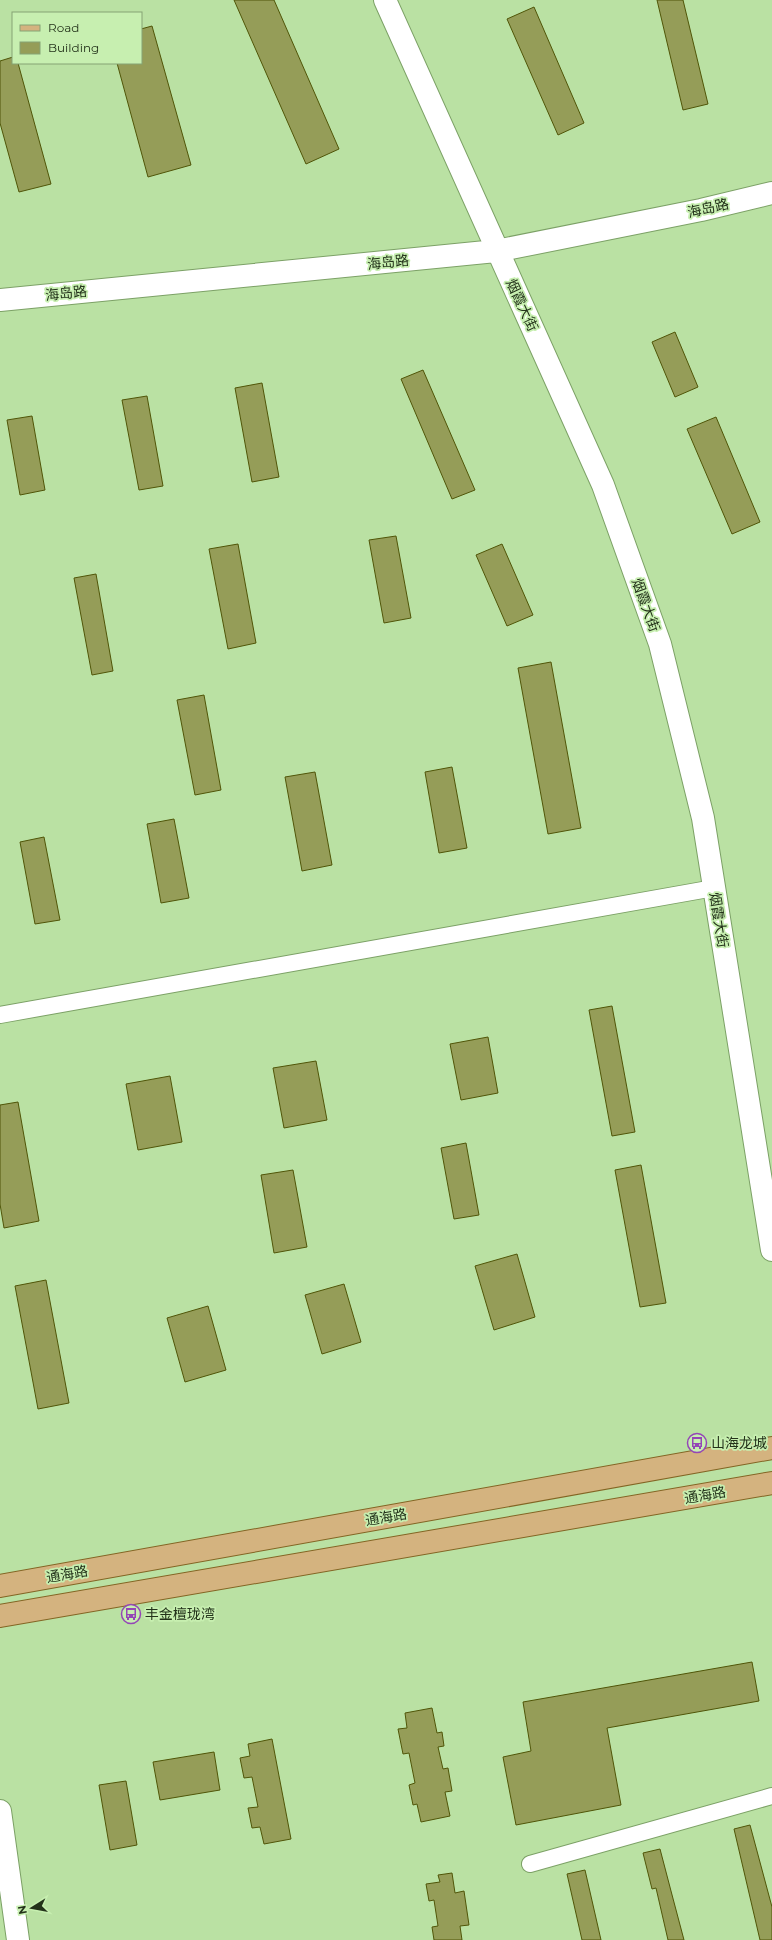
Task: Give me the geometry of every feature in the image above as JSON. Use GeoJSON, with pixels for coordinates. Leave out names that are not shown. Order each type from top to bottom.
{"type":"FeatureCollection","features":[{"type":"Feature","properties":{"kind":"main road","name":"烟霞大街"},"geometry":{"type":"LineString","coordinates":[[385,0],[496,251],[546,356],[603,485],[660,644],[703,818],[772,1250]]}},
{"type":"Feature","properties":{"kind":"main road","name":"海岛路"},"geometry":{"type":"LineString","coordinates":[[0,300],[496,251],[701,210],[772,193]]}},
{"type":"Feature","properties":{"kind":"main road","name":"通海路"},"geometry":{"type":"LineString","coordinates":[[0,1586],[772,1448]]}},
{"type":"Feature","properties":{"kind":"main road","name":"通海路"},"geometry":{"type":"LineString","coordinates":[[0,1616],[772,1483]]}},
{"type":"Feature","properties":{"kind":"main road"},"geometry":{"type":"LineString","coordinates":[[0,1811],[18,1940]]}},
{"type":"Feature","properties":{"kind":"street"},"geometry":{"type":"LineString","coordinates":[[0,1015],[714,888]]}},
{"type":"Feature","properties":{"kind":"street"},"geometry":{"type":"LineString","coordinates":[[530,1864],[772,1796]]}},
{"type":"Feature","properties":{"kind":"building"},"geometry":{"type":"Polygon","coordinates":[[[234,0],[274,0],[339,149],[306,164],[234,0]]]}},
{"type":"Feature","properties":{"kind":"building"},"geometry":{"type":"Polygon","coordinates":[[[657,0],[683,0],[708,104],[683,110],[657,0]]]}},
{"type":"Feature","properties":{"kind":"building"},"geometry":{"type":"Polygon","coordinates":[[[534,7],[584,123],[558,135],[507,19],[534,7]]]}},
{"type":"Feature","properties":{"kind":"building"},"geometry":{"type":"Polygon","coordinates":[[[152,26],[191,165],[148,177],[117,64],[142,64],[142,29],[152,26]]]}},
{"type":"Feature","properties":{"kind":"building"},"geometry":{"type":"Polygon","coordinates":[[[12,57],[12,64],[18,64],[51,184],[19,192],[0,123],[0,61],[12,57]]]}},
{"type":"Feature","properties":{"kind":"building"},"geometry":{"type":"Polygon","coordinates":[[[675,332],[698,387],[675,397],[652,342],[675,332]]]}},
{"type":"Feature","properties":{"kind":"building"},"geometry":{"type":"Polygon","coordinates":[[[423,370],[475,490],[452,499],[401,379],[423,370]]]}},
{"type":"Feature","properties":{"kind":"building"},"geometry":{"type":"Polygon","coordinates":[[[262,383],[279,477],[252,482],[235,388],[262,383]]]}},
{"type":"Feature","properties":{"kind":"building"},"geometry":{"type":"Polygon","coordinates":[[[147,396],[163,486],[139,490],[122,400],[147,396]]]}},
{"type":"Feature","properties":{"kind":"building"},"geometry":{"type":"Polygon","coordinates":[[[32,416],[45,490],[20,495],[7,420],[32,416]]]}},
{"type":"Feature","properties":{"kind":"building"},"geometry":{"type":"Polygon","coordinates":[[[716,417],[760,522],[732,534],[687,429],[716,417]]]}},
{"type":"Feature","properties":{"kind":"building"},"geometry":{"type":"Polygon","coordinates":[[[396,536],[411,618],[384,623],[369,540],[396,536]]]}},
{"type":"Feature","properties":{"kind":"building"},"geometry":{"type":"Polygon","coordinates":[[[238,544],[256,643],[228,649],[209,549],[238,544]]]}},
{"type":"Feature","properties":{"kind":"building"},"geometry":{"type":"Polygon","coordinates":[[[502,544],[533,615],[507,626],[476,555],[502,544]]]}},
{"type":"Feature","properties":{"kind":"building"},"geometry":{"type":"Polygon","coordinates":[[[96,574],[113,671],[92,675],[74,578],[96,574]]]}},
{"type":"Feature","properties":{"kind":"building"},"geometry":{"type":"Polygon","coordinates":[[[551,662],[581,828],[548,834],[518,668],[551,662]]]}},
{"type":"Feature","properties":{"kind":"building"},"geometry":{"type":"Polygon","coordinates":[[[204,695],[221,790],[195,795],[177,700],[204,695]]]}},
{"type":"Feature","properties":{"kind":"building"},"geometry":{"type":"Polygon","coordinates":[[[452,767],[467,848],[439,853],[425,772],[452,767]]]}},
{"type":"Feature","properties":{"kind":"building"},"geometry":{"type":"Polygon","coordinates":[[[315,772],[332,865],[302,871],[285,777],[315,772]]]}},
{"type":"Feature","properties":{"kind":"building"},"geometry":{"type":"Polygon","coordinates":[[[174,819],[189,898],[161,903],[147,824],[174,819]]]}},
{"type":"Feature","properties":{"kind":"building"},"geometry":{"type":"Polygon","coordinates":[[[44,837],[60,920],[35,924],[20,842],[44,837]]]}},
{"type":"Feature","properties":{"kind":"building"},"geometry":{"type":"Polygon","coordinates":[[[612,1006],[635,1132],[612,1136],[589,1010],[612,1006]]]}},
{"type":"Feature","properties":{"kind":"building"},"geometry":{"type":"Polygon","coordinates":[[[488,1037],[498,1093],[461,1100],[450,1044],[488,1037]]]}},
{"type":"Feature","properties":{"kind":"building"},"geometry":{"type":"Polygon","coordinates":[[[316,1061],[327,1120],[284,1128],[273,1068],[316,1061]]]}},
{"type":"Feature","properties":{"kind":"building"},"geometry":{"type":"Polygon","coordinates":[[[170,1076],[182,1142],[138,1150],[126,1084],[170,1076]]]}},
{"type":"Feature","properties":{"kind":"building"},"geometry":{"type":"Polygon","coordinates":[[[18,1102],[39,1221],[4,1228],[0,1204],[0,1105],[18,1102]]]}},
{"type":"Feature","properties":{"kind":"building"},"geometry":{"type":"Polygon","coordinates":[[[466,1143],[479,1215],[454,1219],[441,1148],[466,1143]]]}},
{"type":"Feature","properties":{"kind":"building"},"geometry":{"type":"Polygon","coordinates":[[[641,1165],[666,1303],[640,1307],[615,1170],[641,1165]]]}},
{"type":"Feature","properties":{"kind":"building"},"geometry":{"type":"Polygon","coordinates":[[[293,1170],[307,1247],[274,1253],[261,1175],[293,1170]]]}},
{"type":"Feature","properties":{"kind":"building"},"geometry":{"type":"Polygon","coordinates":[[[517,1254],[535,1317],[494,1330],[475,1266],[517,1254]]]}},
{"type":"Feature","properties":{"kind":"building"},"geometry":{"type":"Polygon","coordinates":[[[46,1280],[69,1403],[38,1409],[15,1286],[46,1280]]]}},
{"type":"Feature","properties":{"kind":"building"},"geometry":{"type":"Polygon","coordinates":[[[344,1284],[361,1342],[322,1354],[305,1295],[344,1284]]]}},
{"type":"Feature","properties":{"kind":"building"},"geometry":{"type":"Polygon","coordinates":[[[208,1306],[226,1370],[185,1382],[167,1318],[208,1306]]]}},
{"type":"Feature","properties":{"kind":"building"},"geometry":{"type":"Polygon","coordinates":[[[752,1662],[759,1701],[607,1728],[621,1805],[516,1825],[503,1757],[531,1751],[523,1702],[752,1662]]]}},
{"type":"Feature","properties":{"kind":"building"},"geometry":{"type":"Polygon","coordinates":[[[432,1708],[437,1733],[442,1732],[444,1746],[438,1747],[443,1769],[448,1768],[452,1791],[445,1792],[450,1816],[421,1822],[417,1804],[413,1805],[409,1785],[415,1783],[409,1753],[403,1754],[398,1729],[407,1728],[405,1713],[432,1708]]]}},
{"type":"Feature","properties":{"kind":"building"},"geometry":{"type":"Polygon","coordinates":[[[272,1739],[291,1839],[264,1844],[260,1827],[252,1828],[248,1808],[258,1807],[252,1777],[244,1778],[240,1758],[250,1756],[248,1744],[272,1739]]]}},
{"type":"Feature","properties":{"kind":"building"},"geometry":{"type":"Polygon","coordinates":[[[214,1752],[220,1790],[160,1800],[153,1762],[214,1752]]]}},
{"type":"Feature","properties":{"kind":"building"},"geometry":{"type":"Polygon","coordinates":[[[126,1781],[137,1845],[110,1850],[99,1785],[126,1781]]]}},
{"type":"Feature","properties":{"kind":"building"},"geometry":{"type":"Polygon","coordinates":[[[750,1825],[772,1907],[772,1940],[760,1940],[734,1829],[750,1825]]]}},
{"type":"Feature","properties":{"kind":"building"},"geometry":{"type":"Polygon","coordinates":[[[660,1849],[684,1940],[668,1940],[656,1888],[652,1889],[643,1853],[660,1849]]]}},
{"type":"Feature","properties":{"kind":"building"},"geometry":{"type":"Polygon","coordinates":[[[585,1870],[601,1940],[582,1940],[567,1874],[585,1870]]]}},
{"type":"Feature","properties":{"kind":"building"},"geometry":{"type":"Polygon","coordinates":[[[452,1873],[455,1893],[464,1891],[469,1925],[460,1926],[462,1940],[434,1940],[432,1927],[438,1926],[434,1900],[429,1901],[426,1884],[440,1882],[438,1875],[452,1873]]]}},
{"type":"Feature","properties":{"kind":"place","name":"山海龙城"},"geometry":{"type":"Point","coordinates":[697,1443]}},
{"type":"Feature","properties":{"kind":"place","name":"丰金檀珑湾"},"geometry":{"type":"Point","coordinates":[131,1614]}}]}
